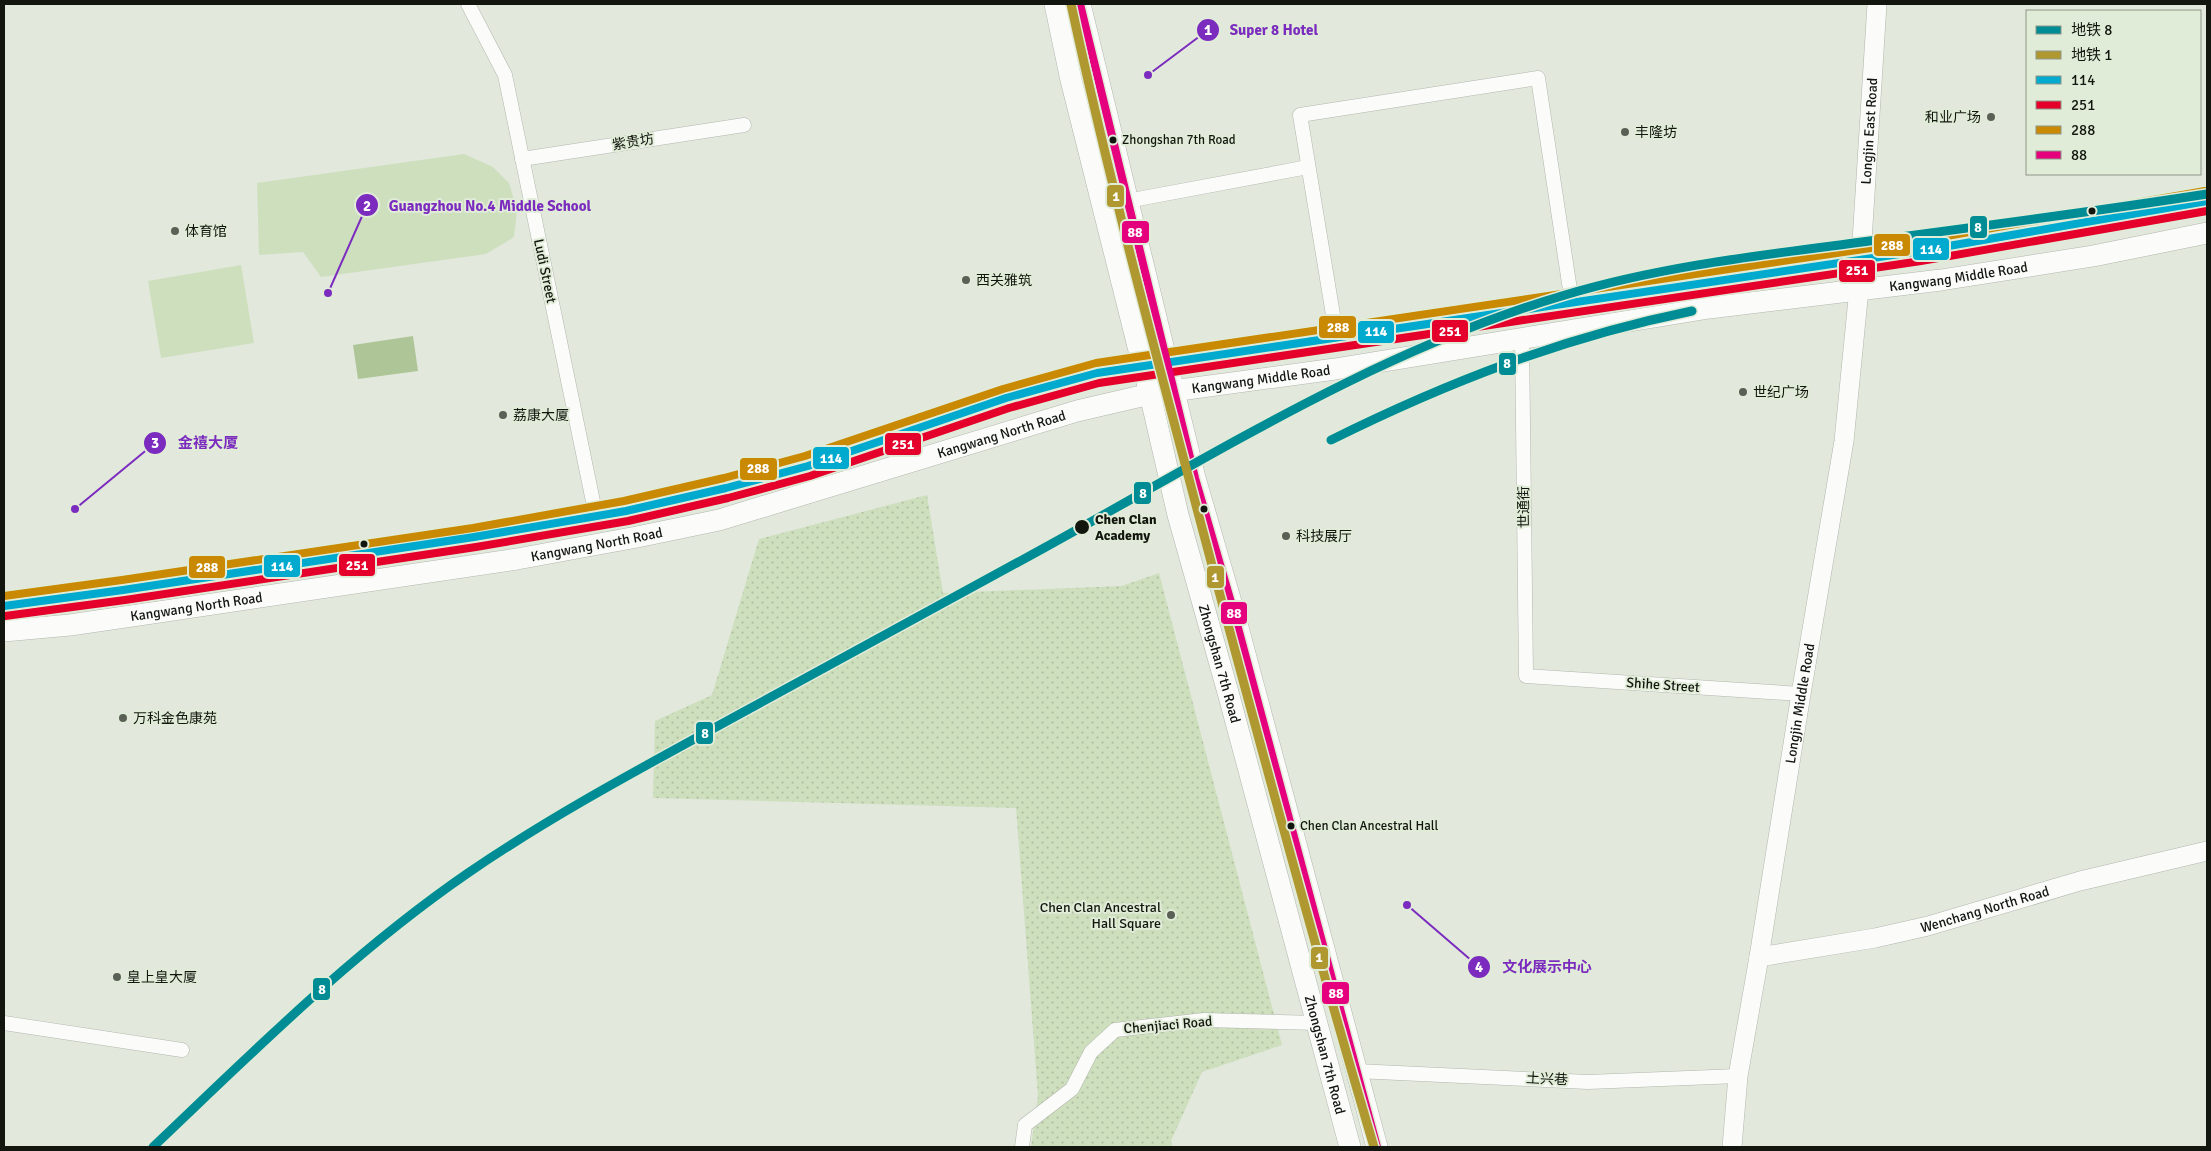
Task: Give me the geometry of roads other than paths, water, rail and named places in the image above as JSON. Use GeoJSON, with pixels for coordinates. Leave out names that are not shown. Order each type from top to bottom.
{"type":"FeatureCollection","features":[{"type":"Feature","properties":{"kind":"main road","name":"Zhongshan 7th Road"},"geometry":{"type":"LineString","coordinates":[[1055,4],[1093,170],[1150,394],[1178,515],[1227,687],[1350,1147]]}},
{"type":"Feature","properties":{"kind":"main road","name":"Zhongshan 7th Road"},"geometry":{"type":"LineString","coordinates":[[1080,4],[1204,509],[1234,609],[1377,1147]]}},
{"type":"Feature","properties":{"kind":"main road","name":"Longjin East Road"},"geometry":{"type":"LineString","coordinates":[[1860,258],[1877,4]]}},
{"type":"Feature","properties":{"kind":"main road","name":"Kangwang Middle Road"},"geometry":{"type":"LineString","coordinates":[[1143,366],[1337,339],[1860,258],[1920,251],[2207,201]]}},
{"type":"Feature","properties":{"kind":"main road","name":"Kangwang Middle Road"},"geometry":{"type":"LineString","coordinates":[[1174,390],[1335,369],[1709,308],[1941,280],[2093,256],[2207,233]]}},
{"type":"Feature","properties":{"kind":"main road","name":"Longjin Middle Road"},"geometry":{"type":"LineString","coordinates":[[1732,1147],[1738,1076],[1759,957],[1800,694],[1844,441],[1859,289],[1860,258]]}},
{"type":"Feature","properties":{"kind":"main road","name":"Kangwang North Road"},"geometry":{"type":"LineString","coordinates":[[4,606],[77,597],[596,516],[683,499],[761,480],[856,451],[1015,394],[1062,381],[1143,366]]}},
{"type":"Feature","properties":{"kind":"main road","name":"Kangwang North Road"},"geometry":{"type":"LineString","coordinates":[[4,631],[70,625],[152,614],[517,558],[637,537],[719,520],[1077,411],[1174,390]]}},
{"type":"Feature","properties":{"kind":"main road"},"geometry":{"type":"LineString","coordinates":[[1178,515],[1204,509]]}},
{"type":"Feature","properties":{"kind":"main road","name":"Wenchang North Road"},"geometry":{"type":"LineString","coordinates":[[1759,957],[1875,938],[1928,926],[2071,883],[2207,851]]}},
{"type":"Feature","properties":{"kind":"street","name":"Ludi Street"},"geometry":{"type":"LineString","coordinates":[[468,4],[505,75],[596,516]]}},
{"type":"Feature","properties":{"kind":"street"},"geometry":{"type":"LineString","coordinates":[[1337,339],[1300,115],[1538,78],[1572,303]]}},
{"type":"Feature","properties":{"kind":"street","name":"紫贵坊"},"geometry":{"type":"LineString","coordinates":[[522,159],[744,125]]}},
{"type":"Feature","properties":{"kind":"street"},"geometry":{"type":"LineString","coordinates":[[1127,201],[1308,167]]}},
{"type":"Feature","properties":{"kind":"street","name":"世通街"},"geometry":{"type":"LineString","coordinates":[[1522,338],[1526,676]]}},
{"type":"Feature","properties":{"kind":"street","name":"Shihe Street"},"geometry":{"type":"LineString","coordinates":[[1526,676],[1800,694]]}},
{"type":"Feature","properties":{"kind":"street","name":"Chenjiaci Road"},"geometry":{"type":"LineString","coordinates":[[1022,1147],[1025,1125],[1072,1089],[1091,1052],[1115,1030],[1204,1020],[1317,1024]]}},
{"type":"Feature","properties":{"kind":"street"},"geometry":{"type":"LineString","coordinates":[[4,1023],[182,1050]]}},
{"type":"Feature","properties":{"kind":"street","name":"土兴巷"},"geometry":{"type":"LineString","coordinates":[[1356,1071],[1588,1082],[1738,1076]]}},
{"type":"Feature","properties":{"kind":"metro line","name":"1"},"geometry":{"type":"LineString","coordinates":[[1071,4],[1121,217],[1175,428],[1332,1003],[1374,1147]]}},
{"type":"Feature","properties":{"kind":"metro line","name":"8"},"geometry":{"type":"LineString","coordinates":[[153,1147],[344,969],[426,904],[501,851],[635,771],[1298,407],[1363,375],[1429,345],[1496,318],[1565,295],[1638,276],[1713,262],[2207,194]]}},
{"type":"Feature","properties":{"kind":"metro line","name":"8"},"geometry":{"type":"LineString","coordinates":[[1331,440],[1419,399],[1507,364],[1598,334],[1692,311]]}},
{"type":"Feature","properties":{"kind":"place","name":"Super 8 Hotel"},"geometry":{"type":"Point","coordinates":[1148,75]}},
{"type":"Feature","properties":{"kind":"place","name":"和业广场"},"geometry":{"type":"Point","coordinates":[1991,117]}},
{"type":"Feature","properties":{"kind":"place","name":"丰隆坊"},"geometry":{"type":"Point","coordinates":[1625,132]}},
{"type":"Feature","properties":{"kind":"place","name":"Zhongshan 7th Road"},"geometry":{"type":"Point","coordinates":[1113,140]}},
{"type":"Feature","properties":{"kind":"place","name":"体育馆"},"geometry":{"type":"Point","coordinates":[175,231]}},
{"type":"Feature","properties":{"kind":"place","name":"西关雅筑"},"geometry":{"type":"Point","coordinates":[966,280]}},
{"type":"Feature","properties":{"kind":"place","name":"Guangzhou No.4 Middle School"},"geometry":{"type":"Point","coordinates":[328,293]}},
{"type":"Feature","properties":{"kind":"place","name":"世纪广场"},"geometry":{"type":"Point","coordinates":[1743,392]}},
{"type":"Feature","properties":{"kind":"place","name":"荔康大厦"},"geometry":{"type":"Point","coordinates":[503,415]}},
{"type":"Feature","properties":{"kind":"place","name":"金禧大厦"},"geometry":{"type":"Point","coordinates":[75,509]}},
{"type":"Feature","properties":{"kind":"place","name":"Chen Clan Academy"},"geometry":{"type":"Point","coordinates":[1082,527]}},
{"type":"Feature","properties":{"kind":"place","name":"科技展厅"},"geometry":{"type":"Point","coordinates":[1286,536]}},
{"type":"Feature","properties":{"kind":"place","name":"万科金色康苑"},"geometry":{"type":"Point","coordinates":[123,718]}},
{"type":"Feature","properties":{"kind":"place","name":"Chen Clan Ancestral Hall"},"geometry":{"type":"Point","coordinates":[1291,826]}},
{"type":"Feature","properties":{"kind":"place","name":"文化展示中心"},"geometry":{"type":"Point","coordinates":[1407,905]}},
{"type":"Feature","properties":{"kind":"place","name":"Chen Clan Ancestral Hall Square"},"geometry":{"type":"Point","coordinates":[1171,915]}},
{"type":"Feature","properties":{"kind":"place","name":"皇上皇大厦"},"geometry":{"type":"Point","coordinates":[117,977]}}]}
